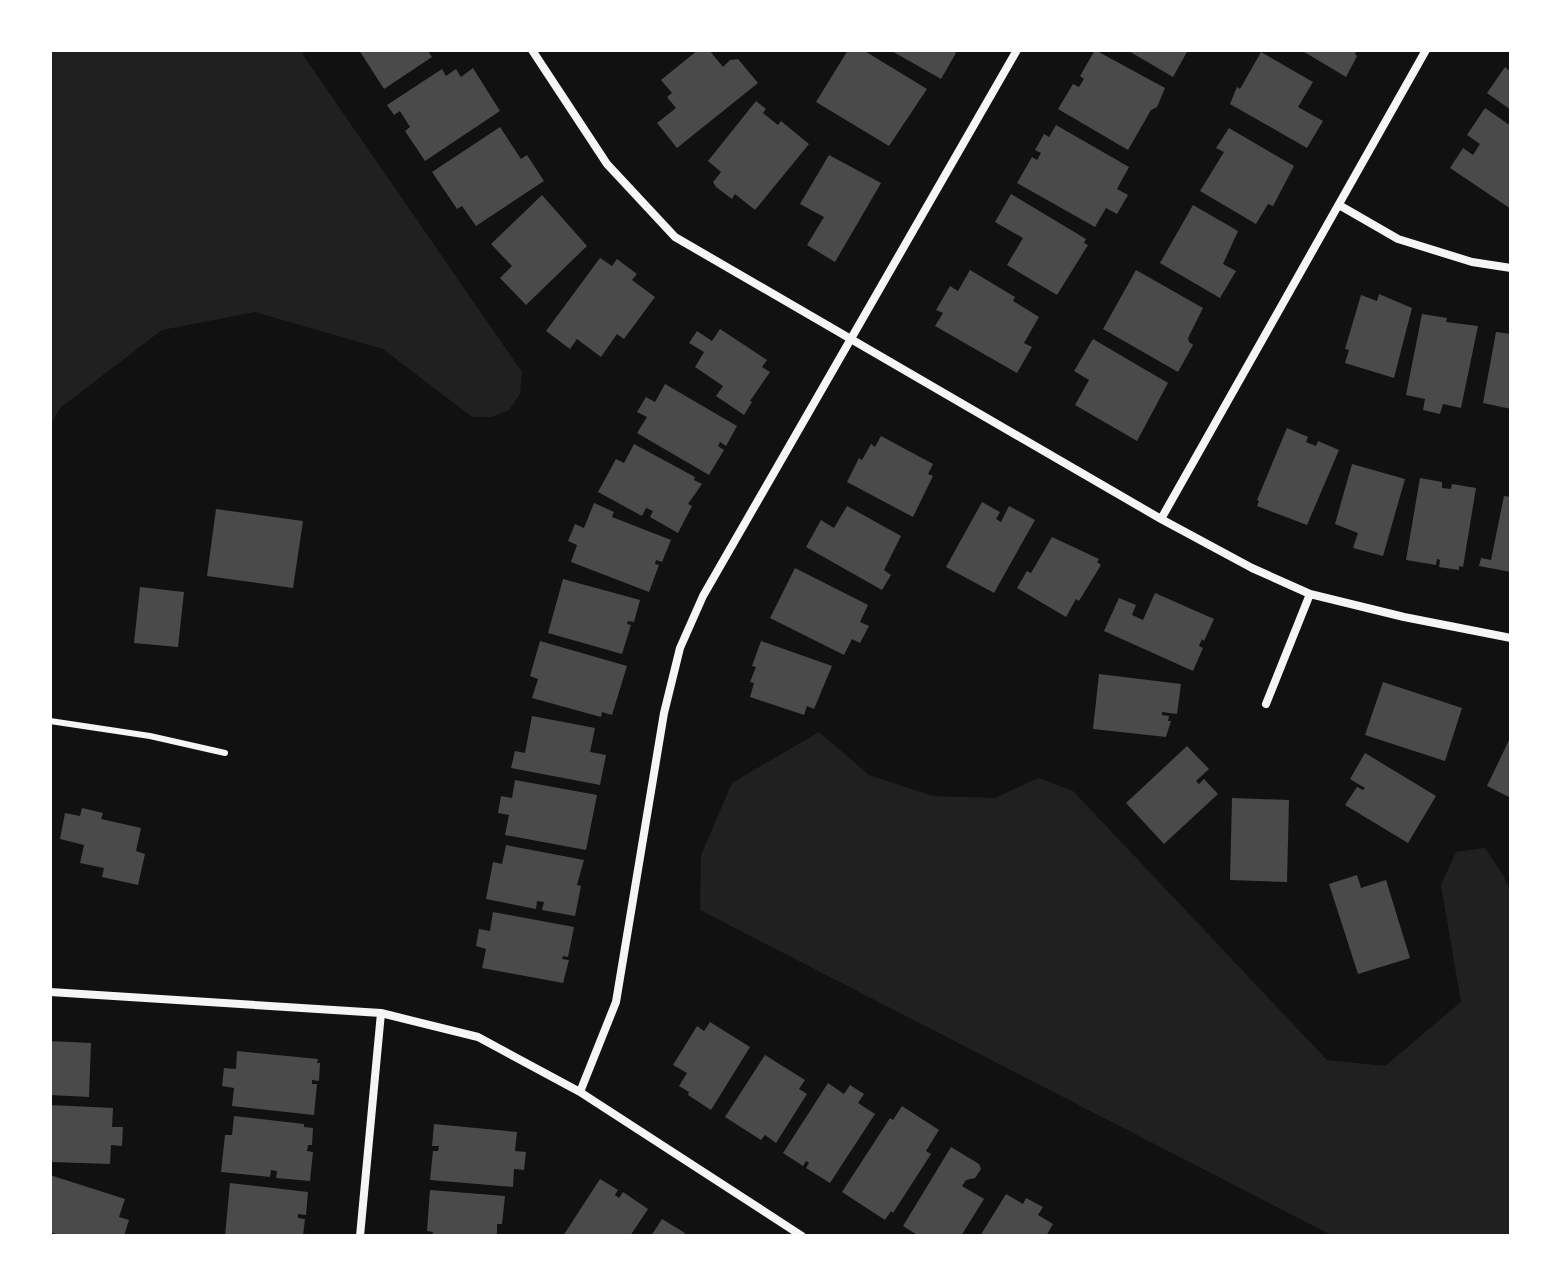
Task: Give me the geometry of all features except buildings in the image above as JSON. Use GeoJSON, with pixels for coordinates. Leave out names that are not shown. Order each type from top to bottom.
{"type":"FeatureCollection","features":[{"type":"Feature","properties":{"kind":"street"},"geometry":{"type":"LineString","coordinates":[[532,50],[607,164],[675,237],[1161,519],[1252,568],[1310,594],[1511,638]]}},
{"type":"Feature","properties":{"kind":"street"},"geometry":{"type":"LineString","coordinates":[[580,1092],[616,1002],[664,713],[680,648],[703,596],[1017,50]]}},
{"type":"Feature","properties":{"kind":"street"},"geometry":{"type":"LineString","coordinates":[[1161,519],[1426,50]]}},
{"type":"Feature","properties":{"kind":"street"},"geometry":{"type":"LineString","coordinates":[[1339,205],[1398,239],[1472,262],[1511,268]]}},
{"type":"Feature","properties":{"kind":"street"},"geometry":{"type":"LineString","coordinates":[[1266,704],[1310,594]]}},
{"type":"Feature","properties":{"kind":"street"},"geometry":{"type":"LineString","coordinates":[[50,992],[381,1013],[478,1037],[580,1092],[802,1236]]}},
{"type":"Feature","properties":{"kind":"street"},"geometry":{"type":"LineString","coordinates":[[360,1236],[381,1013]]}},
{"type":"Feature","properties":{"kind":"lane"},"geometry":{"type":"LineString","coordinates":[[50,721],[150,736],[225,753]]}},
{"type":"Feature","properties":{"kind":"shaded area"},"geometry":{"type":"Polygon","coordinates":[[[50,50],[302,50],[522,372],[520,394],[509,410],[492,417],[472,417],[383,349],[255,312],[162,330],[60,408],[50,426],[50,50]]]}},
{"type":"Feature","properties":{"kind":"shaded area"},"geometry":{"type":"Polygon","coordinates":[[[819,732],[869,775],[933,796],[995,798],[1038,778],[1073,791],[1327,1060],[1385,1066],[1461,1002],[1441,885],[1456,852],[1485,848],[1511,892],[1511,1236],[1333,1236],[700,910],[701,855],[732,783],[819,732]]]}}]}
